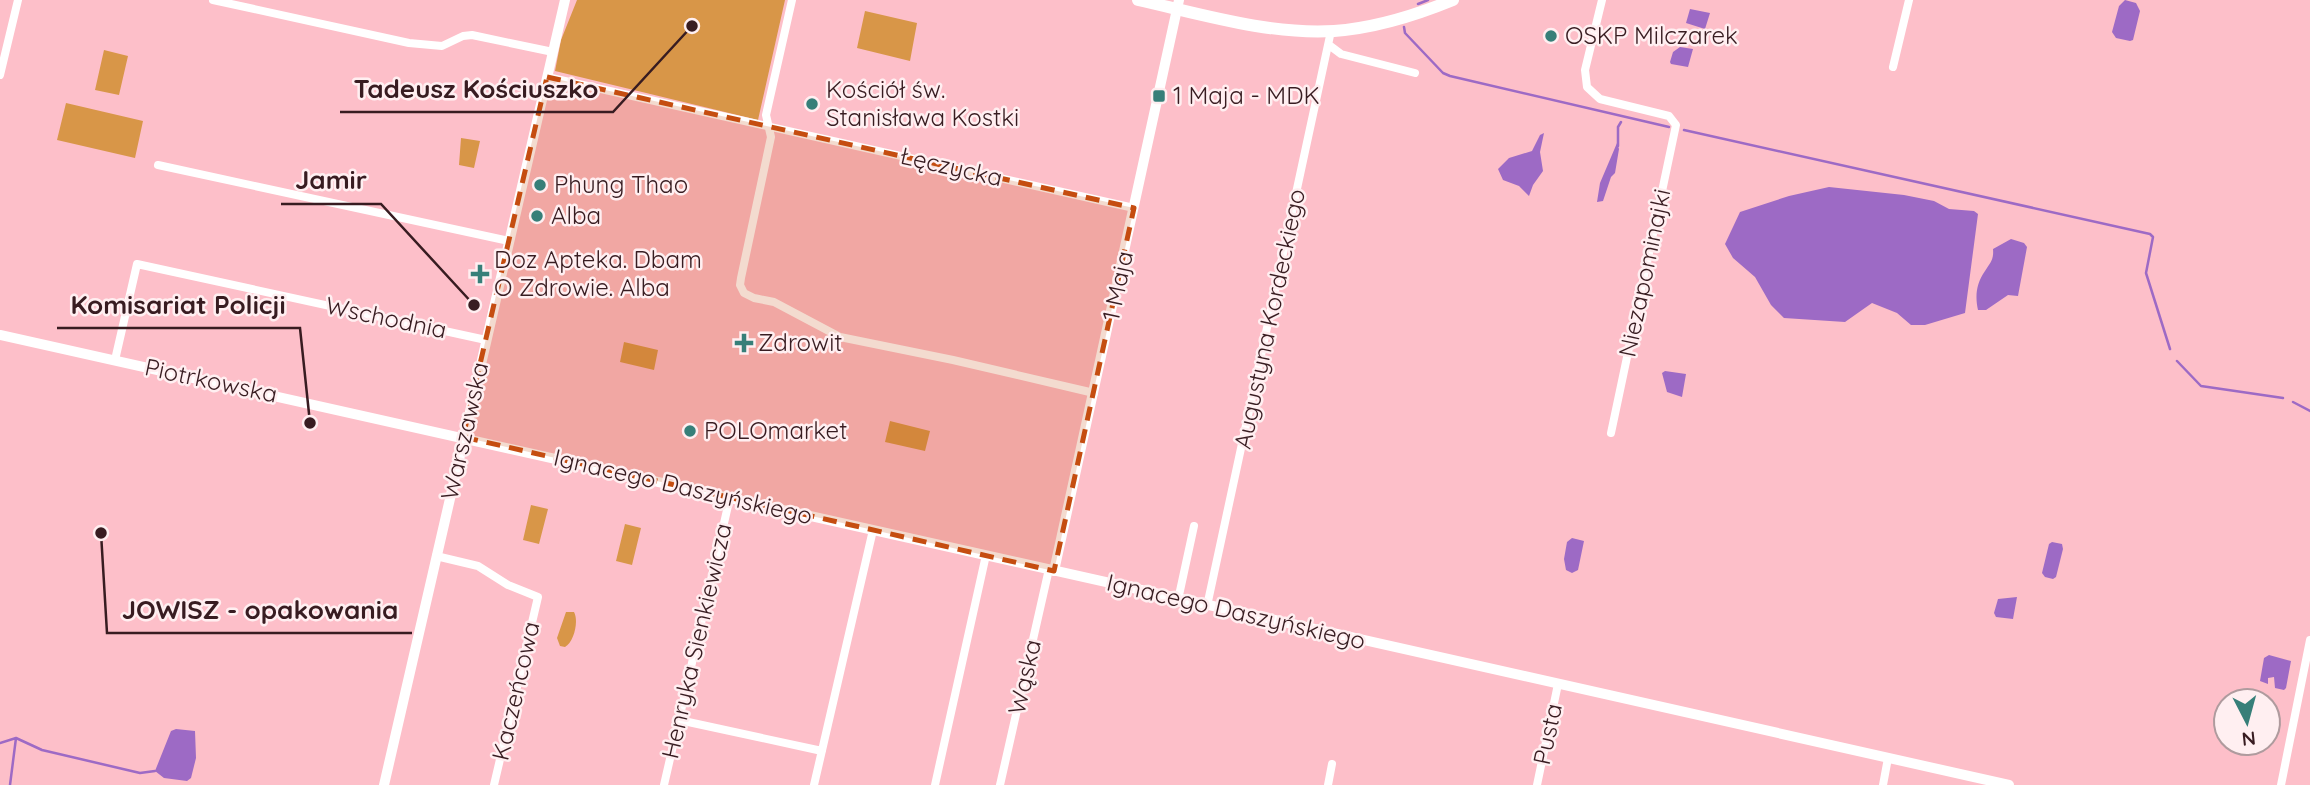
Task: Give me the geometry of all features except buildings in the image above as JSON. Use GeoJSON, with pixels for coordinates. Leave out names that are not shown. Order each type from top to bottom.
{"type":"FeatureCollection","features":[{"type":"Feature","properties":{"kind":"main road","name":"Warszawska"},"geometry":{"type":"LineString","coordinates":[[384,785],[565,0]]}},
{"type":"Feature","properties":{"kind":"main road"},"geometry":{"type":"LineString","coordinates":[[1138,0],[1178,4],[1284,29],[1331,31],[1393,22],[1453,0]]}},
{"type":"Feature","properties":{"kind":"street"},"geometry":{"type":"LineString","coordinates":[[0,75],[18,0]]}},
{"type":"Feature","properties":{"kind":"street"},"geometry":{"type":"LineString","coordinates":[[214,0],[409,43],[442,46],[463,36],[472,35],[553,52]]}},
{"type":"Feature","properties":{"kind":"street"},"geometry":{"type":"LineString","coordinates":[[792,0],[766,115],[771,137],[741,289],[748,296],[774,302],[840,337],[1094,393]]}},
{"type":"Feature","properties":{"kind":"street","name":"Niezapominajki"},"geometry":{"type":"LineString","coordinates":[[1602,0],[1585,70],[1587,87],[1600,99],[1669,116],[1676,125],[1611,433]]}},
{"type":"Feature","properties":{"kind":"street"},"geometry":{"type":"LineString","coordinates":[[1893,68],[1909,0]]}},
{"type":"Feature","properties":{"kind":"street","name":"1 Maja"},"geometry":{"type":"LineString","coordinates":[[1052,570],[1094,393],[1178,4]]}},
{"type":"Feature","properties":{"kind":"street","name":"Augustyna Kordeckiego"},"geometry":{"type":"LineString","coordinates":[[1207,606],[1331,31]]}},
{"type":"Feature","properties":{"kind":"street"},"geometry":{"type":"LineString","coordinates":[[1329,45],[1341,54],[1415,73]]}},
{"type":"Feature","properties":{"kind":"street","name":"Łęczycka"},"geometry":{"type":"LineString","coordinates":[[547,77],[1135,208]]}},
{"type":"Feature","properties":{"kind":"street"},"geometry":{"type":"LineString","coordinates":[[158,165],[509,241]]}},
{"type":"Feature","properties":{"kind":"street","name":"Wschodnia"},"geometry":{"type":"LineString","coordinates":[[115,360],[137,264],[486,340]]}},
{"type":"Feature","properties":{"kind":"street","name":"Piotrkowska"},"geometry":{"type":"LineString","coordinates":[[0,335],[463,437]]}},
{"type":"Feature","properties":{"kind":"street","name":"Ignacego Daszyńskiego"},"geometry":{"type":"LineString","coordinates":[[463,437],[2009,785]]}},
{"type":"Feature","properties":{"kind":"street","name":"Henryka Sienkiewicza"},"geometry":{"type":"LineString","coordinates":[[664,785],[730,497]]}},
{"type":"Feature","properties":{"kind":"street"},"geometry":{"type":"LineString","coordinates":[[1178,600],[1194,526]]}},
{"type":"Feature","properties":{"kind":"street"},"geometry":{"type":"LineString","coordinates":[[814,785],[873,530]]}},
{"type":"Feature","properties":{"kind":"street"},"geometry":{"type":"LineString","coordinates":[[935,785],[986,555]]}},
{"type":"Feature","properties":{"kind":"street","name":"Kaczeńcowa"},"geometry":{"type":"LineString","coordinates":[[436,556],[478,566],[508,584],[538,597],[494,785]]}},
{"type":"Feature","properties":{"kind":"street","name":"Wąska"},"geometry":{"type":"LineString","coordinates":[[1000,785],[1052,570]]}},
{"type":"Feature","properties":{"kind":"street"},"geometry":{"type":"LineString","coordinates":[[2281,785],[2310,640]]}},
{"type":"Feature","properties":{"kind":"street","name":"Pusta"},"geometry":{"type":"LineString","coordinates":[[1537,785],[1558,684]]}},
{"type":"Feature","properties":{"kind":"street"},"geometry":{"type":"LineString","coordinates":[[679,720],[822,751]]}},
{"type":"Feature","properties":{"kind":"street"},"geometry":{"type":"LineString","coordinates":[[1883,785],[1888,758]]}},
{"type":"Feature","properties":{"kind":"street"},"geometry":{"type":"LineString","coordinates":[[1328,785],[1332,764]]}},
{"type":"Feature","properties":{"kind":"highlighted area"},"geometry":{"type":"Polygon","coordinates":[[[547,77],[1134,208],[1054,571],[463,437],[547,77]]]}},
{"type":"Feature","properties":{"kind":"shaded area"},"geometry":{"type":"Polygon","coordinates":[[[577,0],[785,0],[758,120],[555,71],[561,40],[577,0]]]}},
{"type":"Feature","properties":{"kind":"shaded area"},"geometry":{"type":"Polygon","coordinates":[[[2125,0],[2136,3],[2140,11],[2133,40],[2130,41],[2116,38],[2112,32],[2119,6],[2125,0]]]}},
{"type":"Feature","properties":{"kind":"shaded area"},"geometry":{"type":"Polygon","coordinates":[[[1690,9],[1710,13],[1705,29],[1686,23],[1690,9]]]}},
{"type":"Feature","properties":{"kind":"shaded area"},"geometry":{"type":"Polygon","coordinates":[[[865,11],[917,23],[910,61],[857,48],[865,11]]]}},
{"type":"Feature","properties":{"kind":"shaded area"},"geometry":{"type":"Polygon","coordinates":[[[1680,47],[1693,49],[1688,67],[1670,62],[1673,52],[1680,47]]]}},
{"type":"Feature","properties":{"kind":"shaded area"},"geometry":{"type":"Polygon","coordinates":[[[104,50],[128,56],[119,95],[95,90],[104,50]]]}},
{"type":"Feature","properties":{"kind":"shaded area"},"geometry":{"type":"Polygon","coordinates":[[[66,103],[143,121],[135,158],[57,140],[66,103]]]}},
{"type":"Feature","properties":{"kind":"shaded area"},"geometry":{"type":"Polygon","coordinates":[[[1544,133],[1540,152],[1543,171],[1529,196],[1519,186],[1503,180],[1498,169],[1509,158],[1532,151],[1540,135],[1544,133]]]}},
{"type":"Feature","properties":{"kind":"shaded area"},"geometry":{"type":"Polygon","coordinates":[[[461,138],[480,141],[474,168],[459,165],[461,138]]]}},
{"type":"Feature","properties":{"kind":"shaded area"},"geometry":{"type":"Polygon","coordinates":[[[1617,143],[1619,149],[1615,173],[1611,177],[1603,201],[1597,202],[1600,183],[1617,143]]]}},
{"type":"Feature","properties":{"kind":"shaded area"},"geometry":{"type":"Polygon","coordinates":[[[1829,187],[1904,195],[1934,201],[1949,209],[1974,211],[1978,214],[1965,313],[1925,325],[1911,325],[1897,313],[1872,303],[1845,322],[1784,318],[1771,305],[1755,277],[1733,258],[1725,244],[1740,212],[1789,196],[1829,187]]]}},
{"type":"Feature","properties":{"kind":"shaded area"},"geometry":{"type":"Polygon","coordinates":[[[2011,239],[2024,243],[2027,247],[2018,296],[2008,295],[1986,310],[1978,310],[1978,285],[1991,261],[1993,249],[2011,239]]]}},
{"type":"Feature","properties":{"kind":"shaded area"},"geometry":{"type":"Polygon","coordinates":[[[624,342],[658,350],[654,370],[620,362],[624,342]]]}},
{"type":"Feature","properties":{"kind":"shaded area"},"geometry":{"type":"Polygon","coordinates":[[[1665,371],[1686,374],[1682,397],[1667,392],[1662,373],[1665,371]]]}},
{"type":"Feature","properties":{"kind":"shaded area"},"geometry":{"type":"Polygon","coordinates":[[[890,421],[930,431],[925,451],[885,442],[890,421]]]}},
{"type":"Feature","properties":{"kind":"shaded area"},"geometry":{"type":"Polygon","coordinates":[[[531,505],[548,509],[539,544],[523,540],[531,505]]]}},
{"type":"Feature","properties":{"kind":"shaded area"},"geometry":{"type":"Polygon","coordinates":[[[625,524],[641,528],[632,565],[616,561],[625,524]]]}},
{"type":"Feature","properties":{"kind":"shaded area"},"geometry":{"type":"Polygon","coordinates":[[[1572,538],[1584,541],[1578,570],[1572,573],[1566,570],[1564,559],[1567,542],[1572,538]]]}},
{"type":"Feature","properties":{"kind":"shaded area"},"geometry":{"type":"Polygon","coordinates":[[[2049,544],[2062,544],[2063,549],[2056,577],[2053,579],[2042,573],[2049,544]]]}},
{"type":"Feature","properties":{"kind":"shaded area"},"geometry":{"type":"Polygon","coordinates":[[[2017,597],[2013,619],[1996,617],[1994,613],[1998,599],[2017,597]]]}},
{"type":"Feature","properties":{"kind":"shaded area"},"geometry":{"type":"Polygon","coordinates":[[[566,612],[574,612],[576,626],[565,647],[560,646],[557,638],[566,612]]]}},
{"type":"Feature","properties":{"kind":"shaded area"},"geometry":{"type":"Polygon","coordinates":[[[2269,655],[2291,661],[2284,690],[2282,687],[2275,687],[2274,677],[2268,678],[2268,684],[2260,681],[2264,658],[2269,655]]]}},
{"type":"Feature","properties":{"kind":"shaded area"},"geometry":{"type":"Polygon","coordinates":[[[171,731],[195,731],[196,758],[191,778],[187,781],[164,778],[155,771],[171,731]]]}},
{"type":"Feature","properties":{"kind":"waterway"},"geometry":{"type":"LineString","coordinates":[[1418,4],[1428,0]]}},
{"type":"Feature","properties":{"kind":"waterway"},"geometry":{"type":"LineString","coordinates":[[1404,27],[1405,33],[1443,73],[1450,76],[1669,127]]}},
{"type":"Feature","properties":{"kind":"waterway"},"geometry":{"type":"LineString","coordinates":[[1618,146],[1618,127],[1621,122]]}},
{"type":"Feature","properties":{"kind":"waterway"},"geometry":{"type":"LineString","coordinates":[[1684,130],[2150,234],[2153,237],[2146,273],[2170,349]]}},
{"type":"Feature","properties":{"kind":"waterway"},"geometry":{"type":"LineString","coordinates":[[2177,361],[2201,386],[2283,398]]}},
{"type":"Feature","properties":{"kind":"waterway"},"geometry":{"type":"LineString","coordinates":[[2293,402],[2310,411]]}},
{"type":"Feature","properties":{"kind":"waterway"},"geometry":{"type":"LineString","coordinates":[[16,738],[42,750],[140,773],[155,771]]}},
{"type":"Feature","properties":{"kind":"waterway"},"geometry":{"type":"LineString","coordinates":[[0,743],[16,738],[10,785]]}},
{"type":"Feature","properties":{"kind":"place","name":"Tadeusz Kościuszko"},"geometry":{"type":"Point","coordinates":[692,26]}},
{"type":"Feature","properties":{"kind":"place","name":"OSKP Milczarek"},"geometry":{"type":"Point","coordinates":[1551,36]}},
{"type":"Feature","properties":{"kind":"place","name":"1 Maja - MDK"},"geometry":{"type":"Point","coordinates":[1159,96]}},
{"type":"Feature","properties":{"kind":"place","name":"Kościół św. Stanisława Kostki"},"geometry":{"type":"Point","coordinates":[812,104]}},
{"type":"Feature","properties":{"kind":"place","name":"Phung Thao"},"geometry":{"type":"Point","coordinates":[540,185]}},
{"type":"Feature","properties":{"kind":"place","name":"Alba"},"geometry":{"type":"Point","coordinates":[537,216]}},
{"type":"Feature","properties":{"kind":"place","name":"Doz Apteka. Dbam O Zdrowie. Alba"},"geometry":{"type":"Point","coordinates":[480,274]}},
{"type":"Feature","properties":{"kind":"place","name":"Jamir"},"geometry":{"type":"Point","coordinates":[474,305]}},
{"type":"Feature","properties":{"kind":"place","name":"Zdrowit"},"geometry":{"type":"Point","coordinates":[744,343]}},
{"type":"Feature","properties":{"kind":"place","name":"Komisariat Policji"},"geometry":{"type":"Point","coordinates":[310,423]}},
{"type":"Feature","properties":{"kind":"place","name":"POLOmarket"},"geometry":{"type":"Point","coordinates":[690,431]}},
{"type":"Feature","properties":{"kind":"place","name":"JOWISZ - opakowania"},"geometry":{"type":"Point","coordinates":[101,533]}}]}
